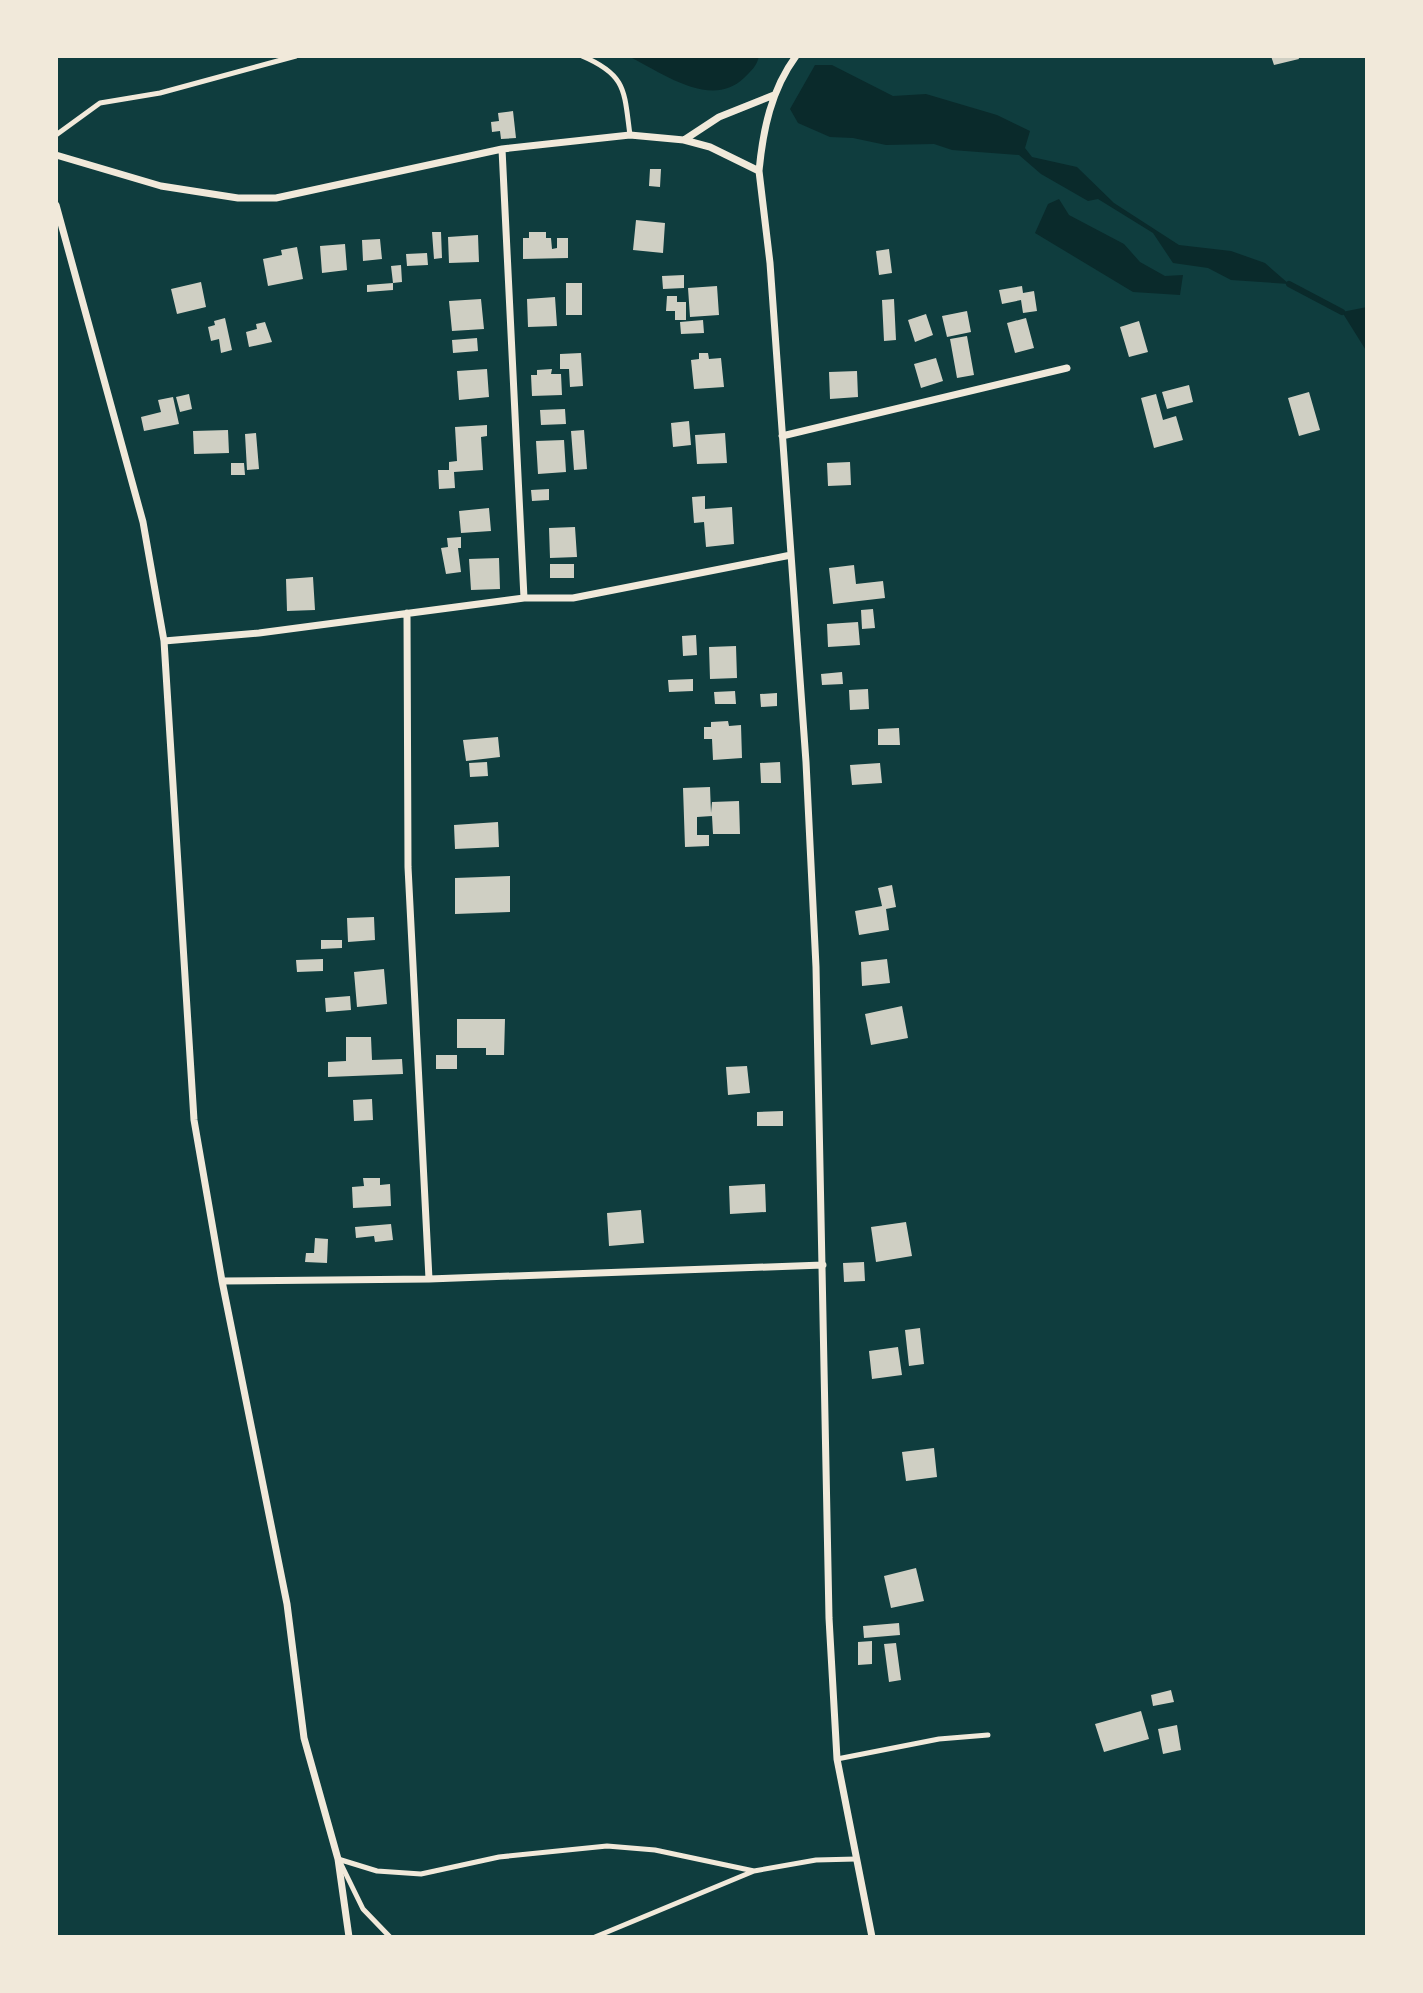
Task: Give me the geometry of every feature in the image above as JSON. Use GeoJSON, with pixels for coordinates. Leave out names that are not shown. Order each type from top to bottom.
{"type":"FeatureCollection","features":[{"type":"Feature","properties":{"kind":"street"},"geometry":{"type":"LineString","coordinates":[[796,56],[774,95],[763,134],[759,172],[770,262],[806,762],[816,967],[829,1618],[837,1759],[872,1937]]}},
{"type":"Feature","properties":{"kind":"street"},"geometry":{"type":"LineString","coordinates":[[684,140],[719,117],[774,95]]}},
{"type":"Feature","properties":{"kind":"street"},"geometry":{"type":"LineString","coordinates":[[56,155],[199,194],[264,198],[502,149],[630,135],[684,140],[710,147],[759,172]]}},
{"type":"Feature","properties":{"kind":"street"},"geometry":{"type":"LineString","coordinates":[[502,149],[524,598]]}},
{"type":"Feature","properties":{"kind":"street"},"geometry":{"type":"LineString","coordinates":[[56,205],[144,522],[163,641],[194,1120],[222,1281],[287,1604],[304,1738],[338,1859],[349,1937]]}},
{"type":"Feature","properties":{"kind":"street"},"geometry":{"type":"LineString","coordinates":[[782,436],[1067,368]]}},
{"type":"Feature","properties":{"kind":"street"},"geometry":{"type":"LineString","coordinates":[[163,641],[259,633],[524,598],[573,598],[791,555]]}},
{"type":"Feature","properties":{"kind":"street"},"geometry":{"type":"LineString","coordinates":[[407,613],[408,867],[429,1279]]}},
{"type":"Feature","properties":{"kind":"street"},"geometry":{"type":"LineString","coordinates":[[222,1281],[429,1279],[823,1265]]}},
{"type":"Feature","properties":{"kind":"lane"},"geometry":{"type":"LineString","coordinates":[[56,135],[100,103],[160,93],[296,56]]}},
{"type":"Feature","properties":{"kind":"lane"},"geometry":{"type":"LineString","coordinates":[[582,56],[608,69],[620,81],[630,135]]}},
{"type":"Feature","properties":{"kind":"lane"},"geometry":{"type":"LineString","coordinates":[[837,1759],[939,1740],[988,1735]]}},
{"type":"Feature","properties":{"kind":"lane"},"geometry":{"type":"LineString","coordinates":[[338,1859],[377,1871],[421,1874],[499,1857],[607,1846],[655,1850],[754,1871]]}},
{"type":"Feature","properties":{"kind":"lane"},"geometry":{"type":"LineString","coordinates":[[338,1859],[363,1909],[390,1937]]}},
{"type":"Feature","properties":{"kind":"lane"},"geometry":{"type":"LineString","coordinates":[[595,1937],[754,1871],[816,1860],[856,1859]]}},
{"type":"Feature","properties":{"kind":"water"},"geometry":{"type":"Polygon","coordinates":[[[628,56],[759,56],[755,66],[744,78],[731,87],[717,90],[686,85],[628,56]]]}},
{"type":"Feature","properties":{"kind":"water"},"geometry":{"type":"Polygon","coordinates":[[[815,65],[832,65],[893,96],[926,94],[997,115],[1030,131],[1025,148],[1032,157],[1077,167],[1114,203],[1179,245],[1231,251],[1265,263],[1289,284],[1231,280],[1208,268],[1173,263],[1153,233],[1098,199],[1088,201],[1041,174],[1019,155],[952,150],[934,144],[886,145],[853,138],[830,137],[798,123],[790,109],[815,65]]]}},
{"type":"Feature","properties":{"kind":"water"},"geometry":{"type":"Polygon","coordinates":[[[1059,199],[1069,215],[1124,244],[1140,262],[1165,276],[1183,275],[1180,295],[1133,292],[1035,233],[1048,204],[1059,199]]]}},
{"type":"Feature","properties":{"kind":"water"},"geometry":{"type":"Polygon","coordinates":[[[1367,307],[1367,352],[1342,312],[1367,307]]]}},
{"type":"Feature","properties":{"kind":"building"},"geometry":{"type":"Polygon","coordinates":[[[1271,56],[1298,56],[1299,59],[1274,65],[1271,56]]]}},
{"type":"Feature","properties":{"kind":"building"},"geometry":{"type":"Polygon","coordinates":[[[513,111],[516,138],[501,139],[500,131],[492,132],[491,122],[499,121],[498,113],[513,111]]]}},
{"type":"Feature","properties":{"kind":"building"},"geometry":{"type":"Polygon","coordinates":[[[650,169],[661,169],[660,187],[649,186],[650,169]]]}},
{"type":"Feature","properties":{"kind":"building"},"geometry":{"type":"Polygon","coordinates":[[[636,220],[665,223],[663,253],[633,250],[636,220]]]}},
{"type":"Feature","properties":{"kind":"building"},"geometry":{"type":"Polygon","coordinates":[[[432,232],[441,232],[442,258],[434,259],[432,232]]]}},
{"type":"Feature","properties":{"kind":"building"},"geometry":{"type":"Polygon","coordinates":[[[529,232],[546,232],[546,238],[551,238],[552,249],[557,248],[557,238],[568,238],[568,258],[523,259],[523,238],[529,238],[529,232]]]}},
{"type":"Feature","properties":{"kind":"building"},"geometry":{"type":"Polygon","coordinates":[[[478,235],[479,262],[449,263],[448,237],[478,235]]]}},
{"type":"Feature","properties":{"kind":"building"},"geometry":{"type":"Polygon","coordinates":[[[380,239],[382,259],[363,261],[362,240],[380,239]]]}},
{"type":"Feature","properties":{"kind":"building"},"geometry":{"type":"Polygon","coordinates":[[[345,244],[347,270],[322,273],[320,246],[345,244]]]}},
{"type":"Feature","properties":{"kind":"building"},"geometry":{"type":"Polygon","coordinates":[[[297,247],[303,279],[268,286],[263,259],[282,255],[281,250],[297,247]]]}},
{"type":"Feature","properties":{"kind":"building"},"geometry":{"type":"Polygon","coordinates":[[[889,249],[892,273],[879,275],[876,251],[889,249]]]}},
{"type":"Feature","properties":{"kind":"building"},"geometry":{"type":"Polygon","coordinates":[[[427,253],[428,265],[407,266],[406,254],[427,253]]]}},
{"type":"Feature","properties":{"kind":"building"},"geometry":{"type":"Polygon","coordinates":[[[401,265],[402,282],[393,283],[391,266],[401,265]]]}},
{"type":"Feature","properties":{"kind":"building"},"geometry":{"type":"Polygon","coordinates":[[[684,275],[684,288],[663,289],[662,276],[684,275]]]}},
{"type":"Feature","properties":{"kind":"building"},"geometry":{"type":"Polygon","coordinates":[[[201,282],[206,307],[177,314],[171,289],[201,282]]]}},
{"type":"Feature","properties":{"kind":"building"},"geometry":{"type":"Polygon","coordinates":[[[393,283],[393,290],[367,292],[367,285],[393,283]]]}},
{"type":"Feature","properties":{"kind":"building"},"geometry":{"type":"Polygon","coordinates":[[[566,283],[582,283],[582,315],[566,315],[566,283]]]}},
{"type":"Feature","properties":{"kind":"building"},"geometry":{"type":"Polygon","coordinates":[[[717,286],[719,315],[690,317],[688,288],[717,286]]]}},
{"type":"Feature","properties":{"kind":"building"},"geometry":{"type":"Polygon","coordinates":[[[1022,286],[1023,293],[1034,291],[1037,311],[1023,313],[1021,300],[1002,304],[999,290],[1022,286]]]}},
{"type":"Feature","properties":{"kind":"building"},"geometry":{"type":"Polygon","coordinates":[[[667,296],[677,296],[677,302],[686,302],[686,320],[675,320],[675,311],[666,311],[667,296]]]}},
{"type":"Feature","properties":{"kind":"building"},"geometry":{"type":"Polygon","coordinates":[[[555,297],[557,326],[528,327],[527,299],[555,297]]]}},
{"type":"Feature","properties":{"kind":"building"},"geometry":{"type":"Polygon","coordinates":[[[481,299],[484,329],[452,331],[449,301],[481,299]]]}},
{"type":"Feature","properties":{"kind":"building"},"geometry":{"type":"Polygon","coordinates":[[[894,299],[896,340],[884,341],[882,300],[894,299]]]}},
{"type":"Feature","properties":{"kind":"building"},"geometry":{"type":"Polygon","coordinates":[[[967,311],[971,332],[947,337],[942,316],[967,311]]]}},
{"type":"Feature","properties":{"kind":"building"},"geometry":{"type":"Polygon","coordinates":[[[926,314],[933,335],[915,342],[908,320],[926,314]]]}},
{"type":"Feature","properties":{"kind":"building"},"geometry":{"type":"Polygon","coordinates":[[[225,318],[232,350],[221,353],[219,339],[211,341],[208,327],[215,325],[214,321],[225,318]]]}},
{"type":"Feature","properties":{"kind":"building"},"geometry":{"type":"Polygon","coordinates":[[[1026,318],[1034,348],[1015,353],[1007,323],[1026,318]]]}},
{"type":"Feature","properties":{"kind":"building"},"geometry":{"type":"Polygon","coordinates":[[[703,320],[704,333],[681,334],[680,322],[703,320]]]}},
{"type":"Feature","properties":{"kind":"building"},"geometry":{"type":"Polygon","coordinates":[[[1139,321],[1148,352],[1129,357],[1120,327],[1139,321]]]}},
{"type":"Feature","properties":{"kind":"building"},"geometry":{"type":"Polygon","coordinates":[[[265,322],[272,342],[249,347],[246,332],[257,329],[256,324],[265,322]]]}},
{"type":"Feature","properties":{"kind":"building"},"geometry":{"type":"Polygon","coordinates":[[[967,336],[974,375],[957,378],[950,339],[967,336]]]}},
{"type":"Feature","properties":{"kind":"building"},"geometry":{"type":"Polygon","coordinates":[[[477,338],[478,351],[453,353],[452,340],[477,338]]]}},
{"type":"Feature","properties":{"kind":"building"},"geometry":{"type":"Polygon","coordinates":[[[581,353],[583,386],[570,387],[569,369],[560,369],[560,354],[581,353]]]}},
{"type":"Feature","properties":{"kind":"building"},"geometry":{"type":"Polygon","coordinates":[[[699,353],[708,353],[709,359],[721,358],[724,387],[694,389],[691,360],[699,359],[699,353]]]}},
{"type":"Feature","properties":{"kind":"building"},"geometry":{"type":"Polygon","coordinates":[[[936,358],[943,381],[921,388],[914,364],[936,358]]]}},
{"type":"Feature","properties":{"kind":"building"},"geometry":{"type":"Polygon","coordinates":[[[487,369],[489,397],[459,400],[457,371],[487,369]]]}},
{"type":"Feature","properties":{"kind":"building"},"geometry":{"type":"Polygon","coordinates":[[[552,369],[551,374],[561,374],[562,395],[532,396],[531,375],[537,375],[537,370],[552,369]]]}},
{"type":"Feature","properties":{"kind":"building"},"geometry":{"type":"Polygon","coordinates":[[[857,371],[858,397],[830,399],[829,372],[857,371]]]}},
{"type":"Feature","properties":{"kind":"building"},"geometry":{"type":"Polygon","coordinates":[[[1189,385],[1193,402],[1167,409],[1162,392],[1189,385]]]}},
{"type":"Feature","properties":{"kind":"building"},"geometry":{"type":"Polygon","coordinates":[[[1309,392],[1320,430],[1299,436],[1288,398],[1309,392]]]}},
{"type":"Feature","properties":{"kind":"building"},"geometry":{"type":"Polygon","coordinates":[[[189,394],[192,409],[180,412],[176,397],[189,394]]]}},
{"type":"Feature","properties":{"kind":"building"},"geometry":{"type":"Polygon","coordinates":[[[1156,394],[1163,420],[1176,416],[1183,440],[1154,448],[1141,398],[1156,394]]]}},
{"type":"Feature","properties":{"kind":"building"},"geometry":{"type":"Polygon","coordinates":[[[173,397],[179,424],[144,431],[141,417],[161,412],[158,400],[173,397]]]}},
{"type":"Feature","properties":{"kind":"building"},"geometry":{"type":"Polygon","coordinates":[[[565,409],[566,424],[541,425],[540,410],[565,409]]]}},
{"type":"Feature","properties":{"kind":"building"},"geometry":{"type":"Polygon","coordinates":[[[689,421],[691,445],[673,447],[671,423],[689,421]]]}},
{"type":"Feature","properties":{"kind":"building"},"geometry":{"type":"Polygon","coordinates":[[[487,425],[487,436],[481,437],[483,470],[454,472],[455,488],[439,489],[438,470],[449,470],[449,462],[457,461],[455,427],[487,425]]]}},
{"type":"Feature","properties":{"kind":"building"},"geometry":{"type":"Polygon","coordinates":[[[228,430],[229,453],[194,454],[193,431],[228,430]]]}},
{"type":"Feature","properties":{"kind":"building"},"geometry":{"type":"Polygon","coordinates":[[[584,430],[587,469],[574,470],[571,431],[584,430]]]}},
{"type":"Feature","properties":{"kind":"building"},"geometry":{"type":"Polygon","coordinates":[[[256,433],[259,469],[247,470],[245,434],[256,433]]]}},
{"type":"Feature","properties":{"kind":"building"},"geometry":{"type":"Polygon","coordinates":[[[725,433],[727,463],[697,464],[695,435],[725,433]]]}},
{"type":"Feature","properties":{"kind":"building"},"geometry":{"type":"Polygon","coordinates":[[[564,440],[566,472],[538,474],[536,441],[564,440]]]}},
{"type":"Feature","properties":{"kind":"building"},"geometry":{"type":"Polygon","coordinates":[[[850,462],[851,485],[828,486],[827,463],[850,462]]]}},
{"type":"Feature","properties":{"kind":"building"},"geometry":{"type":"Polygon","coordinates":[[[231,463],[244,463],[245,475],[231,475],[231,463]]]}},
{"type":"Feature","properties":{"kind":"building"},"geometry":{"type":"Polygon","coordinates":[[[549,489],[549,500],[532,501],[531,490],[549,489]]]}},
{"type":"Feature","properties":{"kind":"building"},"geometry":{"type":"Polygon","coordinates":[[[705,496],[705,509],[732,507],[734,544],[706,547],[704,522],[694,523],[692,497],[705,496]]]}},
{"type":"Feature","properties":{"kind":"building"},"geometry":{"type":"Polygon","coordinates":[[[489,508],[491,531],[461,533],[459,511],[489,508]]]}},
{"type":"Feature","properties":{"kind":"building"},"geometry":{"type":"Polygon","coordinates":[[[575,527],[577,557],[550,558],[549,528],[575,527]]]}},
{"type":"Feature","properties":{"kind":"building"},"geometry":{"type":"Polygon","coordinates":[[[461,537],[461,548],[458,548],[461,572],[446,574],[441,548],[448,547],[447,538],[461,537]]]}},
{"type":"Feature","properties":{"kind":"building"},"geometry":{"type":"Polygon","coordinates":[[[499,558],[500,589],[471,590],[469,559],[499,558]]]}},
{"type":"Feature","properties":{"kind":"building"},"geometry":{"type":"Polygon","coordinates":[[[550,564],[574,564],[574,578],[550,578],[550,564]]]}},
{"type":"Feature","properties":{"kind":"building"},"geometry":{"type":"Polygon","coordinates":[[[854,565],[856,584],[883,581],[885,598],[833,604],[829,568],[854,565]]]}},
{"type":"Feature","properties":{"kind":"building"},"geometry":{"type":"Polygon","coordinates":[[[313,577],[315,610],[287,611],[286,579],[313,577]]]}},
{"type":"Feature","properties":{"kind":"building"},"geometry":{"type":"Polygon","coordinates":[[[873,609],[875,628],[862,629],[861,610],[873,609]]]}},
{"type":"Feature","properties":{"kind":"building"},"geometry":{"type":"Polygon","coordinates":[[[858,622],[860,645],[828,647],[827,624],[858,622]]]}},
{"type":"Feature","properties":{"kind":"building"},"geometry":{"type":"Polygon","coordinates":[[[696,635],[697,655],[683,656],[682,636],[696,635]]]}},
{"type":"Feature","properties":{"kind":"building"},"geometry":{"type":"Polygon","coordinates":[[[736,646],[737,678],[710,679],[709,647],[736,646]]]}},
{"type":"Feature","properties":{"kind":"building"},"geometry":{"type":"Polygon","coordinates":[[[842,672],[843,684],[822,685],[821,674],[842,672]]]}},
{"type":"Feature","properties":{"kind":"building"},"geometry":{"type":"Polygon","coordinates":[[[693,679],[693,691],[669,692],[668,680],[693,679]]]}},
{"type":"Feature","properties":{"kind":"building"},"geometry":{"type":"Polygon","coordinates":[[[868,689],[869,709],[850,710],[849,690],[868,689]]]}},
{"type":"Feature","properties":{"kind":"building"},"geometry":{"type":"Polygon","coordinates":[[[735,691],[736,704],[715,704],[714,692],[735,691]]]}},
{"type":"Feature","properties":{"kind":"building"},"geometry":{"type":"Polygon","coordinates":[[[777,693],[777,706],[761,707],[760,694],[777,693]]]}},
{"type":"Feature","properties":{"kind":"building"},"geometry":{"type":"Polygon","coordinates":[[[728,721],[729,726],[741,725],[742,758],[713,760],[712,739],[704,739],[704,727],[711,727],[711,722],[728,721]]]}},
{"type":"Feature","properties":{"kind":"building"},"geometry":{"type":"Polygon","coordinates":[[[899,728],[900,745],[878,745],[878,729],[899,728]]]}},
{"type":"Feature","properties":{"kind":"building"},"geometry":{"type":"Polygon","coordinates":[[[498,737],[500,757],[466,761],[463,740],[498,737]]]}},
{"type":"Feature","properties":{"kind":"building"},"geometry":{"type":"Polygon","coordinates":[[[487,762],[488,776],[470,777],[469,763],[487,762]]]}},
{"type":"Feature","properties":{"kind":"building"},"geometry":{"type":"Polygon","coordinates":[[[780,762],[781,783],[761,783],[760,763],[780,762]]]}},
{"type":"Feature","properties":{"kind":"building"},"geometry":{"type":"Polygon","coordinates":[[[880,763],[882,783],[852,785],[850,765],[880,763]]]}},
{"type":"Feature","properties":{"kind":"building"},"geometry":{"type":"Polygon","coordinates":[[[710,787],[711,813],[712,802],[739,801],[740,834],[713,834],[712,816],[697,817],[697,835],[709,835],[709,846],[685,847],[683,788],[710,787]]]}},
{"type":"Feature","properties":{"kind":"building"},"geometry":{"type":"Polygon","coordinates":[[[498,822],[499,847],[455,849],[454,825],[498,822]]]}},
{"type":"Feature","properties":{"kind":"building"},"geometry":{"type":"Polygon","coordinates":[[[510,876],[510,912],[455,914],[455,878],[510,876]]]}},
{"type":"Feature","properties":{"kind":"building"},"geometry":{"type":"Polygon","coordinates":[[[892,885],[896,907],[886,909],[889,930],[859,935],[855,911],[882,906],[878,888],[892,885]]]}},
{"type":"Feature","properties":{"kind":"building"},"geometry":{"type":"Polygon","coordinates":[[[374,917],[375,940],[348,942],[347,918],[374,917]]]}},
{"type":"Feature","properties":{"kind":"building"},"geometry":{"type":"Polygon","coordinates":[[[321,940],[342,940],[342,948],[321,949],[321,940]]]}},
{"type":"Feature","properties":{"kind":"building"},"geometry":{"type":"Polygon","coordinates":[[[323,959],[323,971],[297,972],[296,960],[323,959]]]}},
{"type":"Feature","properties":{"kind":"building"},"geometry":{"type":"Polygon","coordinates":[[[887,959],[890,983],[862,986],[861,962],[887,959]]]}},
{"type":"Feature","properties":{"kind":"building"},"geometry":{"type":"Polygon","coordinates":[[[384,969],[387,1004],[357,1007],[354,972],[384,969]]]}},
{"type":"Feature","properties":{"kind":"building"},"geometry":{"type":"Polygon","coordinates":[[[350,996],[351,1010],[326,1012],[325,998],[350,996]]]}},
{"type":"Feature","properties":{"kind":"building"},"geometry":{"type":"Polygon","coordinates":[[[902,1006],[908,1038],[871,1045],[865,1014],[902,1006]]]}},
{"type":"Feature","properties":{"kind":"building"},"geometry":{"type":"Polygon","coordinates":[[[457,1019],[505,1019],[504,1055],[486,1055],[486,1048],[457,1048],[457,1019]]]}},
{"type":"Feature","properties":{"kind":"building"},"geometry":{"type":"Polygon","coordinates":[[[346,1037],[371,1037],[372,1060],[402,1059],[403,1074],[328,1077],[328,1062],[346,1061],[346,1037]]]}},
{"type":"Feature","properties":{"kind":"building"},"geometry":{"type":"Polygon","coordinates":[[[436,1055],[457,1055],[457,1069],[436,1069],[436,1055]]]}},
{"type":"Feature","properties":{"kind":"building"},"geometry":{"type":"Polygon","coordinates":[[[747,1066],[750,1093],[728,1095],[726,1067],[747,1066]]]}},
{"type":"Feature","properties":{"kind":"building"},"geometry":{"type":"Polygon","coordinates":[[[372,1099],[373,1120],[354,1121],[353,1100],[372,1099]]]}},
{"type":"Feature","properties":{"kind":"building"},"geometry":{"type":"Polygon","coordinates":[[[783,1111],[783,1126],[757,1126],[757,1112],[783,1111]]]}},
{"type":"Feature","properties":{"kind":"building"},"geometry":{"type":"Polygon","coordinates":[[[363,1178],[380,1178],[380,1185],[390,1184],[391,1206],[353,1208],[352,1187],[364,1186],[363,1178]]]}},
{"type":"Feature","properties":{"kind":"building"},"geometry":{"type":"Polygon","coordinates":[[[765,1184],[766,1212],[730,1214],[729,1186],[765,1184]]]}},
{"type":"Feature","properties":{"kind":"building"},"geometry":{"type":"Polygon","coordinates":[[[641,1210],[644,1243],[609,1246],[607,1213],[641,1210]]]}},
{"type":"Feature","properties":{"kind":"building"},"geometry":{"type":"Polygon","coordinates":[[[906,1222],[912,1256],[876,1262],[871,1227],[906,1222]]]}},
{"type":"Feature","properties":{"kind":"building"},"geometry":{"type":"Polygon","coordinates":[[[391,1224],[393,1240],[375,1242],[374,1236],[356,1238],[355,1227],[391,1224]]]}},
{"type":"Feature","properties":{"kind":"building"},"geometry":{"type":"Polygon","coordinates":[[[315,1238],[328,1239],[327,1263],[305,1262],[306,1253],[314,1253],[315,1238]]]}},
{"type":"Feature","properties":{"kind":"building"},"geometry":{"type":"Polygon","coordinates":[[[864,1262],[865,1281],[844,1282],[843,1263],[864,1262]]]}},
{"type":"Feature","properties":{"kind":"building"},"geometry":{"type":"Polygon","coordinates":[[[920,1328],[924,1364],[909,1366],[905,1330],[920,1328]]]}},
{"type":"Feature","properties":{"kind":"building"},"geometry":{"type":"Polygon","coordinates":[[[898,1347],[902,1375],[872,1379],[869,1351],[898,1347]]]}},
{"type":"Feature","properties":{"kind":"building"},"geometry":{"type":"Polygon","coordinates":[[[934,1448],[937,1477],[906,1481],[902,1452],[934,1448]]]}},
{"type":"Feature","properties":{"kind":"building"},"geometry":{"type":"Polygon","coordinates":[[[916,1568],[924,1601],[891,1608],[884,1576],[916,1568]]]}},
{"type":"Feature","properties":{"kind":"building"},"geometry":{"type":"Polygon","coordinates":[[[899,1623],[900,1635],[864,1638],[863,1626],[899,1623]]]}},
{"type":"Feature","properties":{"kind":"building"},"geometry":{"type":"Polygon","coordinates":[[[872,1641],[872,1664],[858,1665],[858,1642],[872,1641]]]}},
{"type":"Feature","properties":{"kind":"building"},"geometry":{"type":"Polygon","coordinates":[[[896,1643],[901,1680],[889,1682],[884,1644],[896,1643]]]}},
{"type":"Feature","properties":{"kind":"building"},"geometry":{"type":"Polygon","coordinates":[[[1171,1690],[1174,1702],[1153,1706],[1151,1695],[1171,1690]]]}},
{"type":"Feature","properties":{"kind":"building"},"geometry":{"type":"Polygon","coordinates":[[[1141,1711],[1149,1739],[1104,1752],[1095,1724],[1141,1711]]]}},
{"type":"Feature","properties":{"kind":"building"},"geometry":{"type":"Polygon","coordinates":[[[1177,1725],[1181,1750],[1163,1754],[1158,1729],[1177,1725]]]}},
{"type":"Feature","properties":{"kind":"waterway"},"geometry":{"type":"LineString","coordinates":[[1289,284],[1342,312]]}}]}
